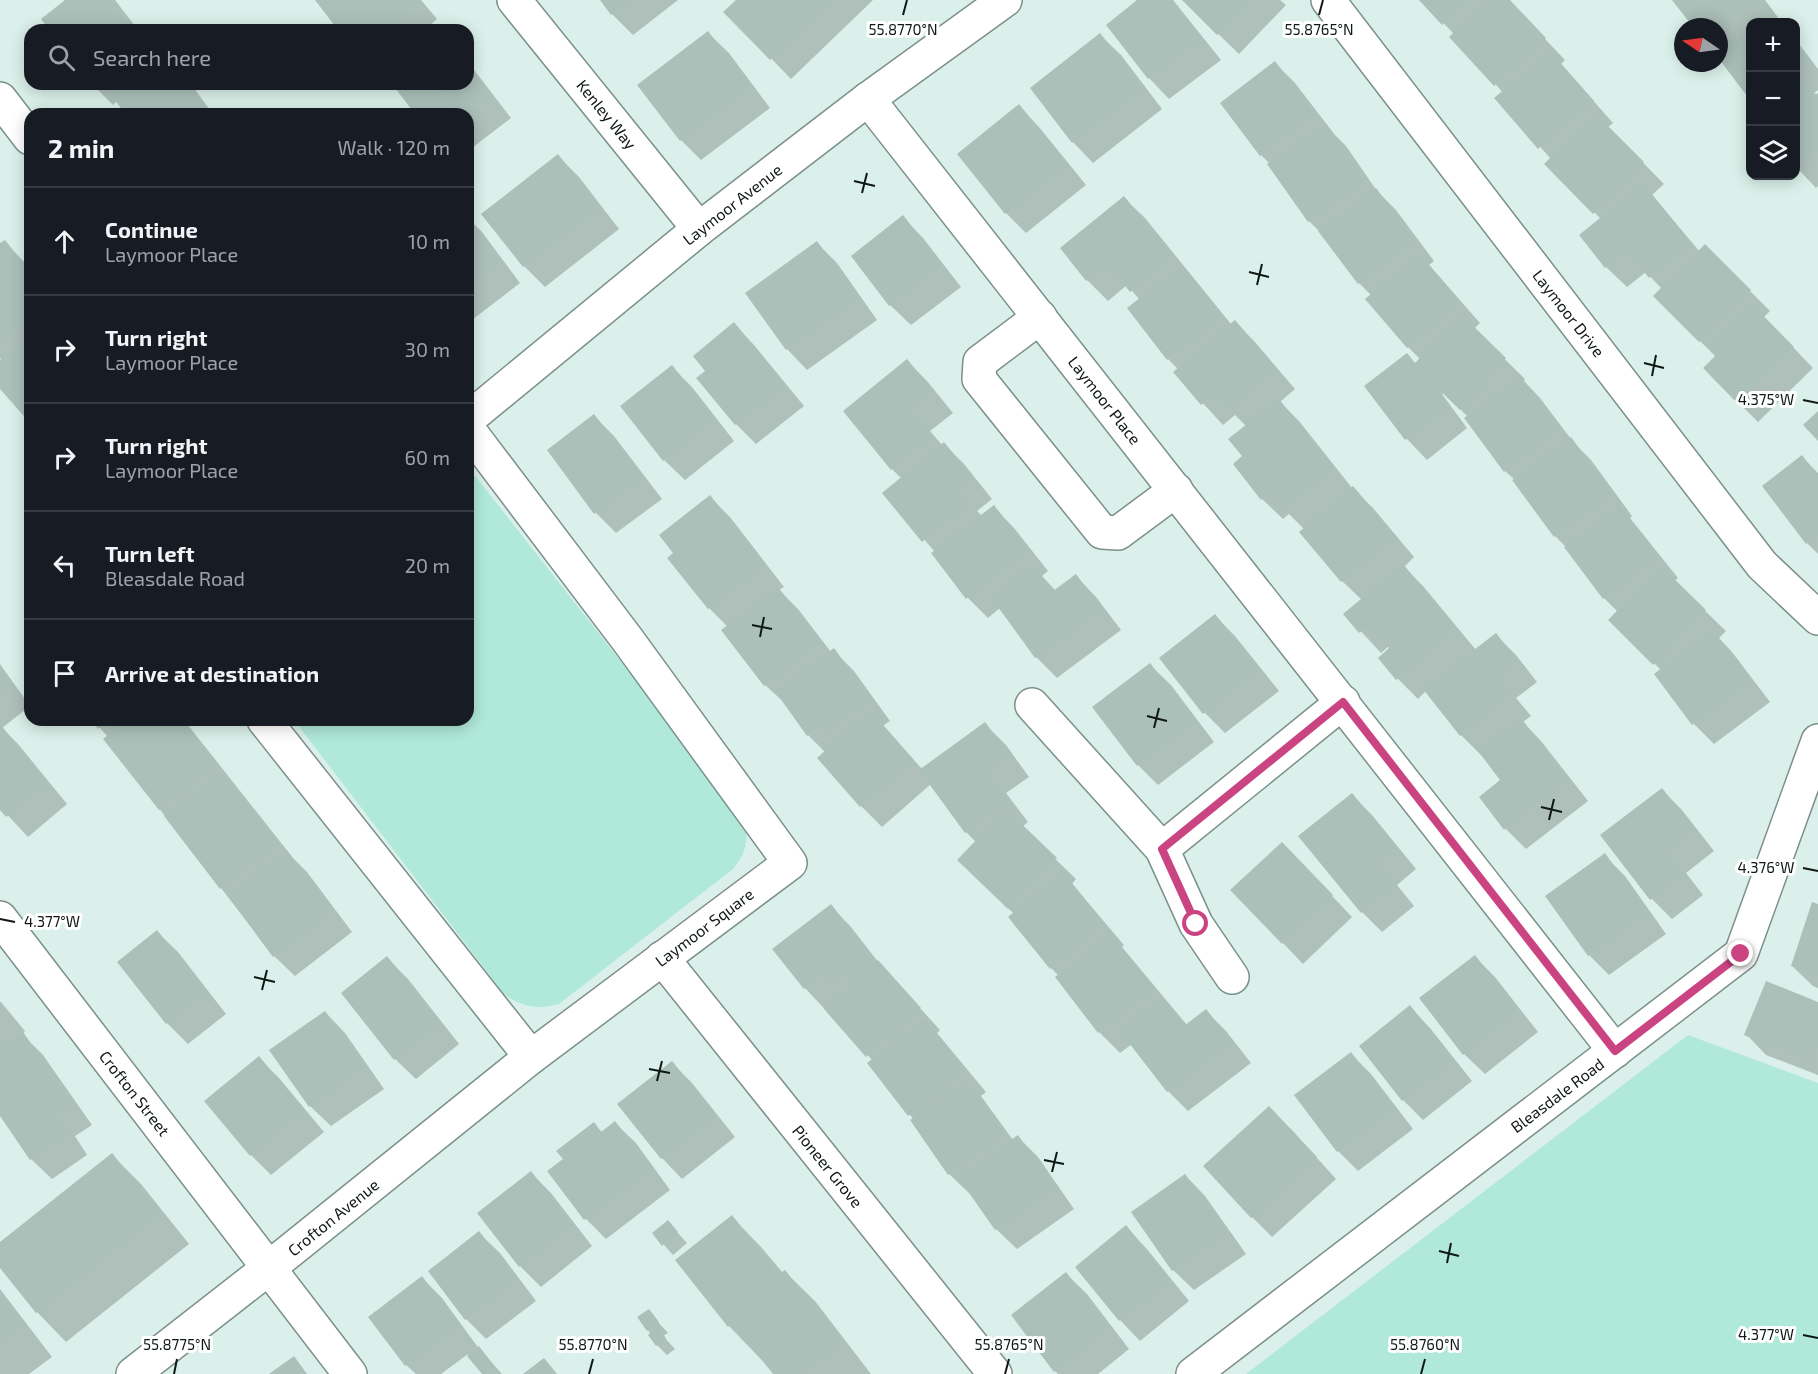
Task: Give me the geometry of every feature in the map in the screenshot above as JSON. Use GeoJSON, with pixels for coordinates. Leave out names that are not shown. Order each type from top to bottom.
{"type":"FeatureCollection","features":[{"type":"Feature","properties":{"kind":"street","name":"Kenley Way"},"geometry":{"type":"LineString","coordinates":[[514,0],[699,229]]}},
{"type":"Feature","properties":{"kind":"street","name":"Laymoor Avenue"},"geometry":{"type":"LineString","coordinates":[[474,414],[699,229],[868,99],[1005,0]]}},
{"type":"Feature","properties":{"kind":"street","name":"Laymoor Drive"},"geometry":{"type":"LineString","coordinates":[[1328,0],[1762,565],[1818,618]]}},
{"type":"Feature","properties":{"kind":"street"},"geometry":{"type":"LineString","coordinates":[[0,99],[24,130]]}},
{"type":"Feature","properties":{"kind":"street","name":"Laymoor Place"},"geometry":{"type":"LineString","coordinates":[[868,99],[1615,1051]]}},
{"type":"Feature","properties":{"kind":"street"},"geometry":{"type":"LineString","coordinates":[[1040,317],[980,362],[979,379],[1102,532],[1118,533],[1176,490]]}},
{"type":"Feature","properties":{"kind":"street","name":"Laymoor Square"},"geometry":{"type":"LineString","coordinates":[[474,437],[627,639],[790,863],[531,1057]]}},
{"type":"Feature","properties":{"kind":"street"},"geometry":{"type":"LineString","coordinates":[[1162,849],[1343,702]]}},
{"type":"Feature","properties":{"kind":"street"},"geometry":{"type":"LineString","coordinates":[[1032,705],[1162,849],[1196,924],[1232,977]]}},
{"type":"Feature","properties":{"kind":"street"},"geometry":{"type":"LineString","coordinates":[[269,726],[531,1057]]}},
{"type":"Feature","properties":{"kind":"street","name":"Bleasdale Road"},"geometry":{"type":"LineString","coordinates":[[1193,1374],[1741,954],[1818,741]]}},
{"type":"Feature","properties":{"kind":"street","name":"Crofton Street"},"geometry":{"type":"LineString","coordinates":[[0,918],[350,1374]]}},
{"type":"Feature","properties":{"kind":"street","name":"Pioneer Grove"},"geometry":{"type":"LineString","coordinates":[[662,958],[995,1374]]}},
{"type":"Feature","properties":{"kind":"street","name":"Crofton Avenue"},"geometry":{"type":"LineString","coordinates":[[133,1374],[531,1057]]}},
{"type":"Feature","properties":{"kind":"green space"},"geometry":{"type":"Polygon","coordinates":[[[474,476],[742,816],[746,831],[744,850],[733,869],[559,1004],[530,1006],[517,1002],[504,994],[299,726],[474,726],[474,476]]]}},
{"type":"Feature","properties":{"kind":"green space"},"geometry":{"type":"Polygon","coordinates":[[[1688,1035],[1818,1083],[1818,1374],[1246,1374],[1688,1035]]]}},
{"type":"Feature","properties":{"kind":"building"},"geometry":{"type":"Polygon","coordinates":[[[65,0],[112,0],[130,24],[45,24],[41,19],[65,0]]]}},
{"type":"Feature","properties":{"kind":"building"},"geometry":{"type":"Polygon","coordinates":[[[315,0],[415,0],[408,5],[413,13],[399,24],[333,24],[315,0]]]}},
{"type":"Feature","properties":{"kind":"building"},"geometry":{"type":"Polygon","coordinates":[[[600,0],[631,0],[611,15],[600,0]]]}},
{"type":"Feature","properties":{"kind":"building"},"geometry":{"type":"Polygon","coordinates":[[[736,0],[832,0],[770,60],[723,12],[736,0]]]}},
{"type":"Feature","properties":{"kind":"building"},"geometry":{"type":"Polygon","coordinates":[[[1137,0],[1171,0],[1201,38],[1148,79],[1106,25],[1137,0]]]}},
{"type":"Feature","properties":{"kind":"building"},"geometry":{"type":"Polygon","coordinates":[[[1182,0],[1251,0],[1217,35],[1182,0]]]}},
{"type":"Feature","properties":{"kind":"building"},"geometry":{"type":"Polygon","coordinates":[[[1419,0],[1469,0],[1442,25],[1419,0]]]}},
{"type":"Feature","properties":{"kind":"building"},"geometry":{"type":"Polygon","coordinates":[[[1488,0],[1510,0],[1546,38],[1494,86],[1449,37],[1488,0]]]}},
{"type":"Feature","properties":{"kind":"building"},"geometry":{"type":"Polygon","coordinates":[[[1672,0],[1759,0],[1728,25],[1728,18],[1686,18],[1672,0]]]}},
{"type":"Feature","properties":{"kind":"building"},"geometry":{"type":"Polygon","coordinates":[[[1768,8],[1776,18],[1755,18],[1768,8]]]}},
{"type":"Feature","properties":{"kind":"building"},"geometry":{"type":"Polygon","coordinates":[[[1746,25],[1746,95],[1728,71],[1728,40],[1746,25]]]}},
{"type":"Feature","properties":{"kind":"building"},"geometry":{"type":"Polygon","coordinates":[[[708,31],[750,87],[680,141],[637,85],[708,31]]]}},
{"type":"Feature","properties":{"kind":"building"},"geometry":{"type":"Polygon","coordinates":[[[1100,33],[1143,88],[1072,143],[1030,88],[1100,33]]]}},
{"type":"Feature","properties":{"kind":"building"},"geometry":{"type":"Polygon","coordinates":[[[1800,49],[1809,61],[1800,69],[1800,49]]]}},
{"type":"Feature","properties":{"kind":"building"},"geometry":{"type":"Polygon","coordinates":[[[1550,51],[1594,101],[1538,149],[1494,98],[1550,51]]]}},
{"type":"Feature","properties":{"kind":"building"},"geometry":{"type":"Polygon","coordinates":[[[1275,61],[1315,114],[1260,156],[1220,103],[1275,61]]]}},
{"type":"Feature","properties":{"kind":"building"},"geometry":{"type":"Polygon","coordinates":[[[474,74],[492,97],[474,110],[474,108],[410,108],[397,90],[474,90],[474,74]]]}},
{"type":"Feature","properties":{"kind":"building"},"geometry":{"type":"Polygon","coordinates":[[[1804,81],[1815,95],[1818,93],[1818,150],[1800,164],[1800,126],[1800,84],[1804,81]]]}},
{"type":"Feature","properties":{"kind":"building"},"geometry":{"type":"Polygon","coordinates":[[[108,90],[191,90],[205,108],[121,108],[108,90]]]}},
{"type":"Feature","properties":{"kind":"building"},"geometry":{"type":"Polygon","coordinates":[[[1019,104],[1067,164],[1005,214],[957,154],[1019,104]]]}},
{"type":"Feature","properties":{"kind":"building"},"geometry":{"type":"Polygon","coordinates":[[[1595,113],[1644,162],[1593,214],[1544,164],[1595,113]]]}},
{"type":"Feature","properties":{"kind":"building"},"geometry":{"type":"Polygon","coordinates":[[[1326,124],[1365,182],[1308,222],[1267,164],[1326,124]]]}},
{"type":"Feature","properties":{"kind":"building"},"geometry":{"type":"Polygon","coordinates":[[[558,154],[600,208],[523,267],[481,214],[558,154]]]}},
{"type":"Feature","properties":{"kind":"building"},"geometry":{"type":"Polygon","coordinates":[[[1643,183],[1692,244],[1649,278],[1627,250],[1605,268],[1579,235],[1643,183]]]}},
{"type":"Feature","properties":{"kind":"building"},"geometry":{"type":"Polygon","coordinates":[[[1376,188],[1415,240],[1358,284],[1318,231],[1376,188]]]}},
{"type":"Feature","properties":{"kind":"building"},"geometry":{"type":"Polygon","coordinates":[[[1124,196],[1173,257],[1130,292],[1108,264],[1086,281],[1060,248],[1124,196]]]}},
{"type":"Feature","properties":{"kind":"building"},"geometry":{"type":"Polygon","coordinates":[[[903,215],[942,266],[889,306],[851,256],[903,215]]]}},
{"type":"Feature","properties":{"kind":"building"},"geometry":{"type":"Polygon","coordinates":[[[474,226],[501,262],[474,282],[474,226]]]}},
{"type":"Feature","properties":{"kind":"building"},"geometry":{"type":"Polygon","coordinates":[[[5,240],[24,264],[24,323],[0,341],[0,243],[5,240]]]}},
{"type":"Feature","properties":{"kind":"building"},"geometry":{"type":"Polygon","coordinates":[[[817,241],[858,299],[786,350],[745,293],[817,241]]]}},
{"type":"Feature","properties":{"kind":"building"},"geometry":{"type":"Polygon","coordinates":[[[1705,244],[1751,290],[1699,342],[1653,296],[1705,244]]]}},
{"type":"Feature","properties":{"kind":"building"},"geometry":{"type":"Polygon","coordinates":[[[1419,253],[1461,302],[1407,348],[1365,299],[1419,253]]]}},
{"type":"Feature","properties":{"kind":"building"},"geometry":{"type":"Polygon","coordinates":[[[1182,265],[1223,317],[1167,360],[1127,308],[1182,265]]]}},
{"type":"Feature","properties":{"kind":"building"},"geometry":{"type":"Polygon","coordinates":[[[1750,302],[1794,347],[1737,403],[1703,368],[1718,353],[1708,343],[1750,302]]]}},
{"type":"Feature","properties":{"kind":"building"},"geometry":{"type":"Polygon","coordinates":[[[1462,315],[1506,358],[1492,373],[1494,375],[1460,410],[1423,374],[1448,407],[1405,440],[1364,386],[1407,353],[1415,363],[1462,315]]]}},
{"type":"Feature","properties":{"kind":"building"},"geometry":{"type":"Polygon","coordinates":[[[1235,320],[1276,368],[1228,410],[1215,395],[1201,405],[1173,372],[1235,320]]]}},
{"type":"Feature","properties":{"kind":"building"},"geometry":{"type":"Polygon","coordinates":[[[734,322],[785,385],[735,425],[696,378],[705,371],[693,356],[734,322]]]}},
{"type":"Feature","properties":{"kind":"building"},"geometry":{"type":"Polygon","coordinates":[[[24,339],[24,416],[0,389],[0,360],[24,339]]]}},
{"type":"Feature","properties":{"kind":"building"},"geometry":{"type":"Polygon","coordinates":[[[907,359],[934,392],[911,410],[932,436],[891,470],[843,411],[907,359]]]}},
{"type":"Feature","properties":{"kind":"building"},"geometry":{"type":"Polygon","coordinates":[[[672,365],[715,420],[663,461],[620,406],[672,365]]]}},
{"type":"Feature","properties":{"kind":"building"},"geometry":{"type":"Polygon","coordinates":[[[1520,376],[1560,429],[1504,472],[1464,418],[1520,376]]]}},
{"type":"Feature","properties":{"kind":"building"},"geometry":{"type":"Polygon","coordinates":[[[1279,399],[1334,469],[1282,510],[1269,493],[1261,500],[1233,464],[1242,456],[1228,439],[1279,399]]]}},
{"type":"Feature","properties":{"kind":"building"},"geometry":{"type":"Polygon","coordinates":[[[1818,411],[1818,441],[1803,425],[1818,411]]]}},
{"type":"Feature","properties":{"kind":"building"},"geometry":{"type":"Polygon","coordinates":[[[594,414],[643,478],[594,514],[547,450],[594,414]]]}},
{"type":"Feature","properties":{"kind":"building"},"geometry":{"type":"Polygon","coordinates":[[[1571,437],[1612,495],[1554,537],[1512,480],[1571,437]]]}},
{"type":"Feature","properties":{"kind":"building"},"geometry":{"type":"Polygon","coordinates":[[[944,442],[973,478],[958,489],[969,504],[922,542],[882,493],[944,442]]]}},
{"type":"Feature","properties":{"kind":"building"},"geometry":{"type":"Polygon","coordinates":[[[1802,455],[1818,476],[1818,535],[1806,544],[1762,486],[1802,455]]]}},
{"type":"Feature","properties":{"kind":"building"},"geometry":{"type":"Polygon","coordinates":[[[1353,486],[1395,536],[1341,582],[1299,532],[1353,486]]]}},
{"type":"Feature","properties":{"kind":"building"},"geometry":{"type":"Polygon","coordinates":[[[710,495],[765,565],[708,609],[667,558],[673,553],[659,535],[710,495]]]}},
{"type":"Feature","properties":{"kind":"building"},"geometry":{"type":"Polygon","coordinates":[[[994,505],[1028,550],[966,599],[931,553],[994,505]]]}},
{"type":"Feature","properties":{"kind":"building"},"geometry":{"type":"Polygon","coordinates":[[[1619,505],[1659,557],[1603,599],[1564,547],[1619,505]]]}},
{"type":"Feature","properties":{"kind":"building"},"geometry":{"type":"Polygon","coordinates":[[[1033,564],[1053,591],[1076,574],[1102,609],[1035,658],[990,596],[1033,564]]]}},
{"type":"Feature","properties":{"kind":"building"},"geometry":{"type":"Polygon","coordinates":[[[1403,564],[1457,629],[1396,680],[1378,658],[1389,648],[1370,625],[1359,633],[1343,614],[1403,564]]]}},
{"type":"Feature","properties":{"kind":"building"},"geometry":{"type":"Polygon","coordinates":[[[1661,566],[1706,610],[1653,665],[1608,620],[1661,566]]]}},
{"type":"Feature","properties":{"kind":"building"},"geometry":{"type":"Polygon","coordinates":[[[778,587],[821,643],[764,686],[721,630],[778,587]]]}},
{"type":"Feature","properties":{"kind":"building"},"geometry":{"type":"Polygon","coordinates":[[[1215,614],[1259,669],[1203,714],[1159,658],[1215,614]]]}},
{"type":"Feature","properties":{"kind":"building"},"geometry":{"type":"Polygon","coordinates":[[[1712,629],[1751,681],[1692,725],[1654,674],[1712,629]]]}},
{"type":"Feature","properties":{"kind":"building"},"geometry":{"type":"Polygon","coordinates":[[[1496,633],[1518,661],[1497,677],[1512,694],[1460,736],[1423,689],[1496,633]]]}},
{"type":"Feature","properties":{"kind":"building"},"geometry":{"type":"Polygon","coordinates":[[[834,648],[871,700],[824,734],[819,727],[807,736],[775,691],[834,648]]]}},
{"type":"Feature","properties":{"kind":"building"},"geometry":{"type":"Polygon","coordinates":[[[1150,663],[1195,721],[1137,766],[1092,707],[1150,663]]]}},
{"type":"Feature","properties":{"kind":"building"},"geometry":{"type":"Polygon","coordinates":[[[0,670],[12,686],[0,694],[0,670]]]}},
{"type":"Feature","properties":{"kind":"building"},"geometry":{"type":"Polygon","coordinates":[[[870,710],[914,760],[860,807],[817,758],[870,710]]]}},
{"type":"Feature","properties":{"kind":"building"},"geometry":{"type":"Polygon","coordinates":[[[1521,718],[1568,780],[1504,830],[1479,797],[1500,780],[1478,751],[1521,718]]]}},
{"type":"Feature","properties":{"kind":"building"},"geometry":{"type":"Polygon","coordinates":[[[985,722],[1010,756],[987,772],[1009,801],[965,833],[919,770],[985,722]]]}},
{"type":"Feature","properties":{"kind":"building"},"geometry":{"type":"Polygon","coordinates":[[[0,724],[48,783],[6,817],[0,810],[0,724]]]}},
{"type":"Feature","properties":{"kind":"building"},"geometry":{"type":"Polygon","coordinates":[[[119,726],[187,726],[217,766],[159,810],[103,739],[119,726]]]}},
{"type":"Feature","properties":{"kind":"building"},"geometry":{"type":"Polygon","coordinates":[[[222,770],[279,843],[220,889],[164,816],[222,770]]]}},
{"type":"Feature","properties":{"kind":"building"},"geometry":{"type":"Polygon","coordinates":[[[1662,788],[1695,830],[1667,851],[1684,874],[1650,900],[1600,835],[1662,788]]]}},
{"type":"Feature","properties":{"kind":"building"},"geometry":{"type":"Polygon","coordinates":[[[1352,793],[1397,848],[1378,864],[1394,885],[1361,913],[1298,836],[1352,793]]]}},
{"type":"Feature","properties":{"kind":"building"},"geometry":{"type":"Polygon","coordinates":[[[1006,809],[1057,858],[1008,909],[957,860],[1006,809]]]}},
{"type":"Feature","properties":{"kind":"building"},"geometry":{"type":"Polygon","coordinates":[[[1282,842],[1333,895],[1282,944],[1230,890],[1282,842]]]}},
{"type":"Feature","properties":{"kind":"building"},"geometry":{"type":"Polygon","coordinates":[[[286,849],[333,911],[273,957],[227,895],[286,849]]]}},
{"type":"Feature","properties":{"kind":"building"},"geometry":{"type":"Polygon","coordinates":[[[1605,853],[1647,913],[1588,956],[1545,896],[1605,853]]]}},
{"type":"Feature","properties":{"kind":"building"},"geometry":{"type":"Polygon","coordinates":[[[1063,872],[1105,924],[1050,969],[1008,917],[1063,872]]]}},
{"type":"Feature","properties":{"kind":"building"},"geometry":{"type":"Polygon","coordinates":[[[1812,902],[1818,904],[1818,975],[1791,966],[1812,902]]]}},
{"type":"Feature","properties":{"kind":"building"},"geometry":{"type":"Polygon","coordinates":[[[831,904],[862,945],[858,948],[872,961],[852,982],[843,972],[831,985],[825,979],[848,956],[804,989],[772,949],[831,904]]]}},
{"type":"Feature","properties":{"kind":"building"},"geometry":{"type":"Polygon","coordinates":[[[157,930],[207,993],[166,1024],[117,962],[157,930]]]}},
{"type":"Feature","properties":{"kind":"building"},"geometry":{"type":"Polygon","coordinates":[[[1110,933],[1155,990],[1098,1033],[1055,977],[1110,933]]]}},
{"type":"Feature","properties":{"kind":"building"},"geometry":{"type":"Polygon","coordinates":[[[1475,955],[1518,1011],[1463,1055],[1419,998],[1475,955]]]}},
{"type":"Feature","properties":{"kind":"building"},"geometry":{"type":"Polygon","coordinates":[[[387,956],[440,1023],[394,1060],[341,993],[387,956]]]}},
{"type":"Feature","properties":{"kind":"building"},"geometry":{"type":"Polygon","coordinates":[[[878,960],[921,1008],[866,1057],[824,1009],[878,960]]]}},
{"type":"Feature","properties":{"kind":"building"},"geometry":{"type":"Polygon","coordinates":[[[1766,981],[1818,1002],[1818,1044],[1811,1061],[1744,1035],[1766,981]]]}},
{"type":"Feature","properties":{"kind":"building"},"geometry":{"type":"Polygon","coordinates":[[[1161,997],[1184,1026],[1206,1009],[1232,1042],[1167,1092],[1119,1030],[1161,997]]]}},
{"type":"Feature","properties":{"kind":"building"},"geometry":{"type":"Polygon","coordinates":[[[1410,1005],[1453,1060],[1402,1101],[1359,1046],[1410,1005]]]}},
{"type":"Feature","properties":{"kind":"building"},"geometry":{"type":"Polygon","coordinates":[[[325,1011],[365,1067],[309,1107],[269,1050],[325,1011]]]}},
{"type":"Feature","properties":{"kind":"building"},"geometry":{"type":"Polygon","coordinates":[[[924,1018],[966,1071],[908,1116],[867,1063],[924,1018]]]}},
{"type":"Feature","properties":{"kind":"building"},"geometry":{"type":"Polygon","coordinates":[[[23,1032],[72,1104],[55,1115],[68,1134],[30,1160],[0,1116],[0,1048],[23,1032]]]}},
{"type":"Feature","properties":{"kind":"building"},"geometry":{"type":"Polygon","coordinates":[[[1351,1052],[1394,1108],[1337,1152],[1294,1095],[1351,1052]]]}},
{"type":"Feature","properties":{"kind":"building"},"geometry":{"type":"Polygon","coordinates":[[[259,1056],[304,1111],[250,1156],[204,1101],[259,1056]]]}},
{"type":"Feature","properties":{"kind":"building"},"geometry":{"type":"Polygon","coordinates":[[[672,1061],[716,1116],[661,1159],[617,1104],[672,1061]]]}},
{"type":"Feature","properties":{"kind":"building"},"geometry":{"type":"Polygon","coordinates":[[[967,1081],[1005,1135],[948,1175],[910,1120],[967,1081]]]}},
{"type":"Feature","properties":{"kind":"building"},"geometry":{"type":"Polygon","coordinates":[[[1269,1106],[1317,1157],[1251,1218],[1203,1166],[1269,1106]]]}},
{"type":"Feature","properties":{"kind":"building"},"geometry":{"type":"Polygon","coordinates":[[[615,1121],[651,1169],[584,1220],[547,1171],[563,1159],[556,1151],[594,1122],[601,1132],[615,1121]]]}},
{"type":"Feature","properties":{"kind":"building"},"geometry":{"type":"Polygon","coordinates":[[[1018,1135],[1055,1188],[995,1230],[958,1177],[1018,1135]]]}},
{"type":"Feature","properties":{"kind":"building"},"geometry":{"type":"Polygon","coordinates":[[[112,1153],[160,1213],[36,1313],[0,1268],[0,1242],[112,1153]]]}},
{"type":"Feature","properties":{"kind":"building"},"geometry":{"type":"Polygon","coordinates":[[[531,1171],[573,1225],[519,1267],[477,1213],[531,1171]]]}},
{"type":"Feature","properties":{"kind":"building"},"geometry":{"type":"Polygon","coordinates":[[[1185,1174],[1227,1233],[1172,1271],[1131,1212],[1185,1174]]]}},
{"type":"Feature","properties":{"kind":"building"},"geometry":{"type":"Polygon","coordinates":[[[732,1215],[779,1274],[785,1270],[843,1343],[804,1374],[773,1374],[732,1322],[728,1327],[675,1260],[732,1215]]]}},
{"type":"Feature","properties":{"kind":"building"},"geometry":{"type":"Polygon","coordinates":[[[668,1220],[678,1232],[662,1246],[652,1233],[668,1220]]]}},
{"type":"Feature","properties":{"kind":"building"},"geometry":{"type":"Polygon","coordinates":[[[1126,1225],[1170,1280],[1119,1321],[1075,1267],[1126,1225]]]}},
{"type":"Feature","properties":{"kind":"building"},"geometry":{"type":"Polygon","coordinates":[[[479,1231],[517,1280],[465,1320],[428,1271],[479,1231]]]}},
{"type":"Feature","properties":{"kind":"building"},"geometry":{"type":"Polygon","coordinates":[[[1066,1272],[1110,1328],[1054,1372],[1011,1315],[1066,1272]]]}},
{"type":"Feature","properties":{"kind":"building"},"geometry":{"type":"Polygon","coordinates":[[[422,1276],[459,1325],[405,1366],[368,1317],[422,1276]]]}},
{"type":"Feature","properties":{"kind":"building"},"geometry":{"type":"Polygon","coordinates":[[[0,1295],[23,1327],[0,1344],[0,1295]]]}},
{"type":"Feature","properties":{"kind":"building"},"geometry":{"type":"Polygon","coordinates":[[[649,1309],[659,1322],[647,1331],[637,1317],[649,1309]]]}},
{"type":"Feature","properties":{"kind":"building"},"geometry":{"type":"Polygon","coordinates":[[[657,1327],[666,1338],[656,1346],[648,1335],[657,1327]]]}},
{"type":"Feature","properties":{"kind":"building"},"geometry":{"type":"Polygon","coordinates":[[[479,1346],[495,1367],[486,1374],[482,1374],[467,1356],[479,1346]]]}},
{"type":"Feature","properties":{"kind":"building"},"geometry":{"type":"Polygon","coordinates":[[[294,1356],[307,1374],[269,1374],[294,1356]]]}},
{"type":"Feature","properties":{"kind":"building"},"geometry":{"type":"Polygon","coordinates":[[[544,1358],[557,1374],[523,1374],[544,1358]]]}},
{"type":"Feature","properties":{"kind":"route"},"geometry":{"type":"LineString","coordinates":[[1196,924],[1162,849],[1343,702],[1615,1051],[1741,954]]}}]}
